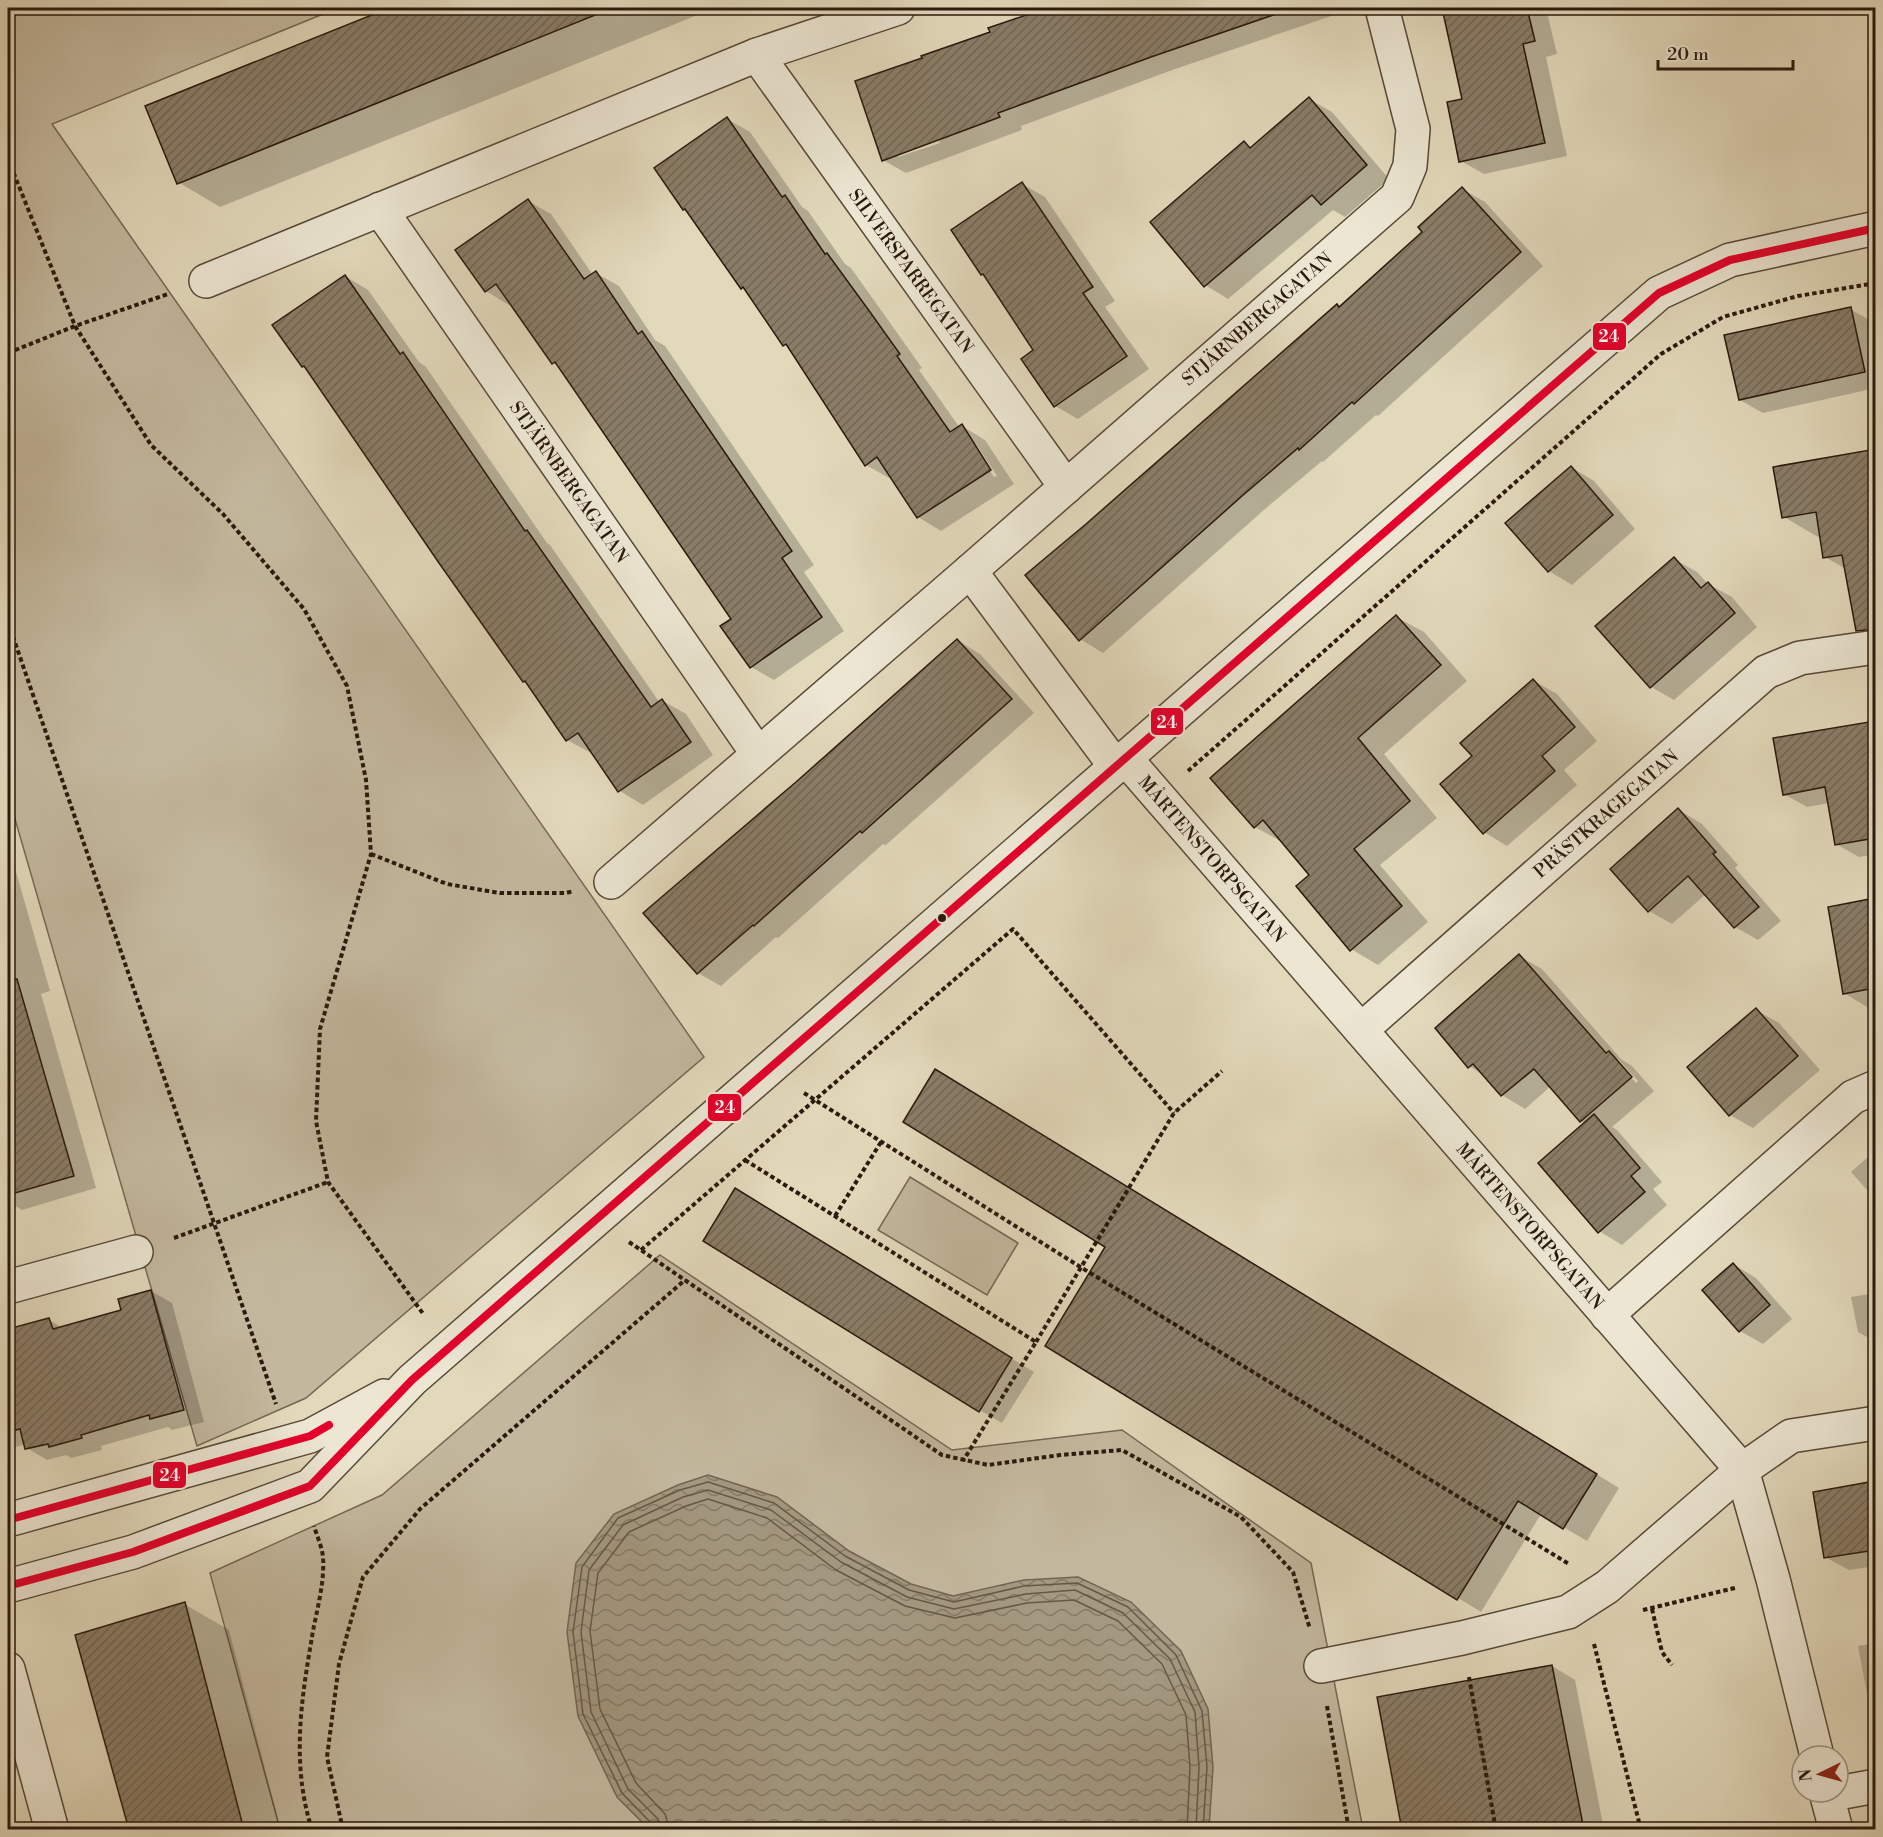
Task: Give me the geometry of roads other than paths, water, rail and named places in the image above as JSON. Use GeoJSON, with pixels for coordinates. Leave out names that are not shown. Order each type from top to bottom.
{"type":"FeatureCollection","features":[{"type":"Feature","properties":{"kind":"street"},"geometry":{"type":"LineString","coordinates":[[206,281],[757,55],[898,8]]}},
{"type":"Feature","properties":{"kind":"street","name":"STJÄRNBERGAGATAN"},"geometry":{"type":"LineString","coordinates":[[611,882],[1397,197],[1410,166],[1413,129],[1382,8]]}},
{"type":"Feature","properties":{"kind":"street","name":"SILVERSPARREGATAN"},"geometry":{"type":"LineString","coordinates":[[757,55],[1065,487]]}},
{"type":"Feature","properties":{"kind":"street","name":"STJÄRNBERGAGATAN"},"geometry":{"type":"LineString","coordinates":[[380,209],[758,754]]}},
{"type":"Feature","properties":{"kind":"street"},"geometry":{"type":"LineString","coordinates":[[8,1586],[133,1552],[310,1486],[412,1380],[448,1348],[1659,293],[1730,260],[1875,228]]}},
{"type":"Feature","properties":{"kind":"street"},"geometry":{"type":"LineString","coordinates":[[970,571],[1120,763]]}},
{"type":"Feature","properties":{"kind":"street","name":"PRÄSTKRAGEGATAN"},"geometry":{"type":"LineString","coordinates":[[1361,1030],[1766,672],[1800,658],[1875,646]]}},
{"type":"Feature","properties":{"kind":"street","name":"MÅRTENSTORPSGATAN"},"geometry":{"type":"LineString","coordinates":[[1120,763],[1158,797],[1742,1470],[1773,1579],[1814,1744]]}},
{"type":"Feature","properties":{"kind":"street"},"geometry":{"type":"LineString","coordinates":[[1607,1315],[1853,1097],[1875,1087]]}},
{"type":"Feature","properties":{"kind":"street"},"geometry":{"type":"LineString","coordinates":[[8,1287],[136,1252]]}},
{"type":"Feature","properties":{"kind":"street"},"geometry":{"type":"LineString","coordinates":[[8,1520],[310,1436],[412,1380]]}},
{"type":"Feature","properties":{"kind":"street"},"geometry":{"type":"LineString","coordinates":[[1320,1666],[1462,1638],[1568,1612],[1595,1594],[1742,1470],[1791,1436],[1875,1423]]}},
{"type":"Feature","properties":{"kind":"street"},"geometry":{"type":"LineString","coordinates":[[8,1668],[51,1830]]}},
{"type":"Feature","properties":{"kind":"street"},"geometry":{"type":"LineString","coordinates":[[1850,1790],[1875,1786]]}},
{"type":"Feature","properties":{"kind":"street"},"geometry":{"type":"LineString","coordinates":[[1829,1804],[1836,1830]]}},
{"type":"Feature","properties":{"kind":"water"},"geometry":{"type":"Polygon","coordinates":[[[708,1475],[777,1497],[849,1551],[911,1584],[953,1596],[1024,1580],[1078,1577],[1131,1602],[1181,1651],[1208,1709],[1213,1767],[1209,1829],[649,1829],[617,1797],[578,1716],[567,1632],[576,1563],[614,1514],[678,1485],[708,1475]]]}}]}
